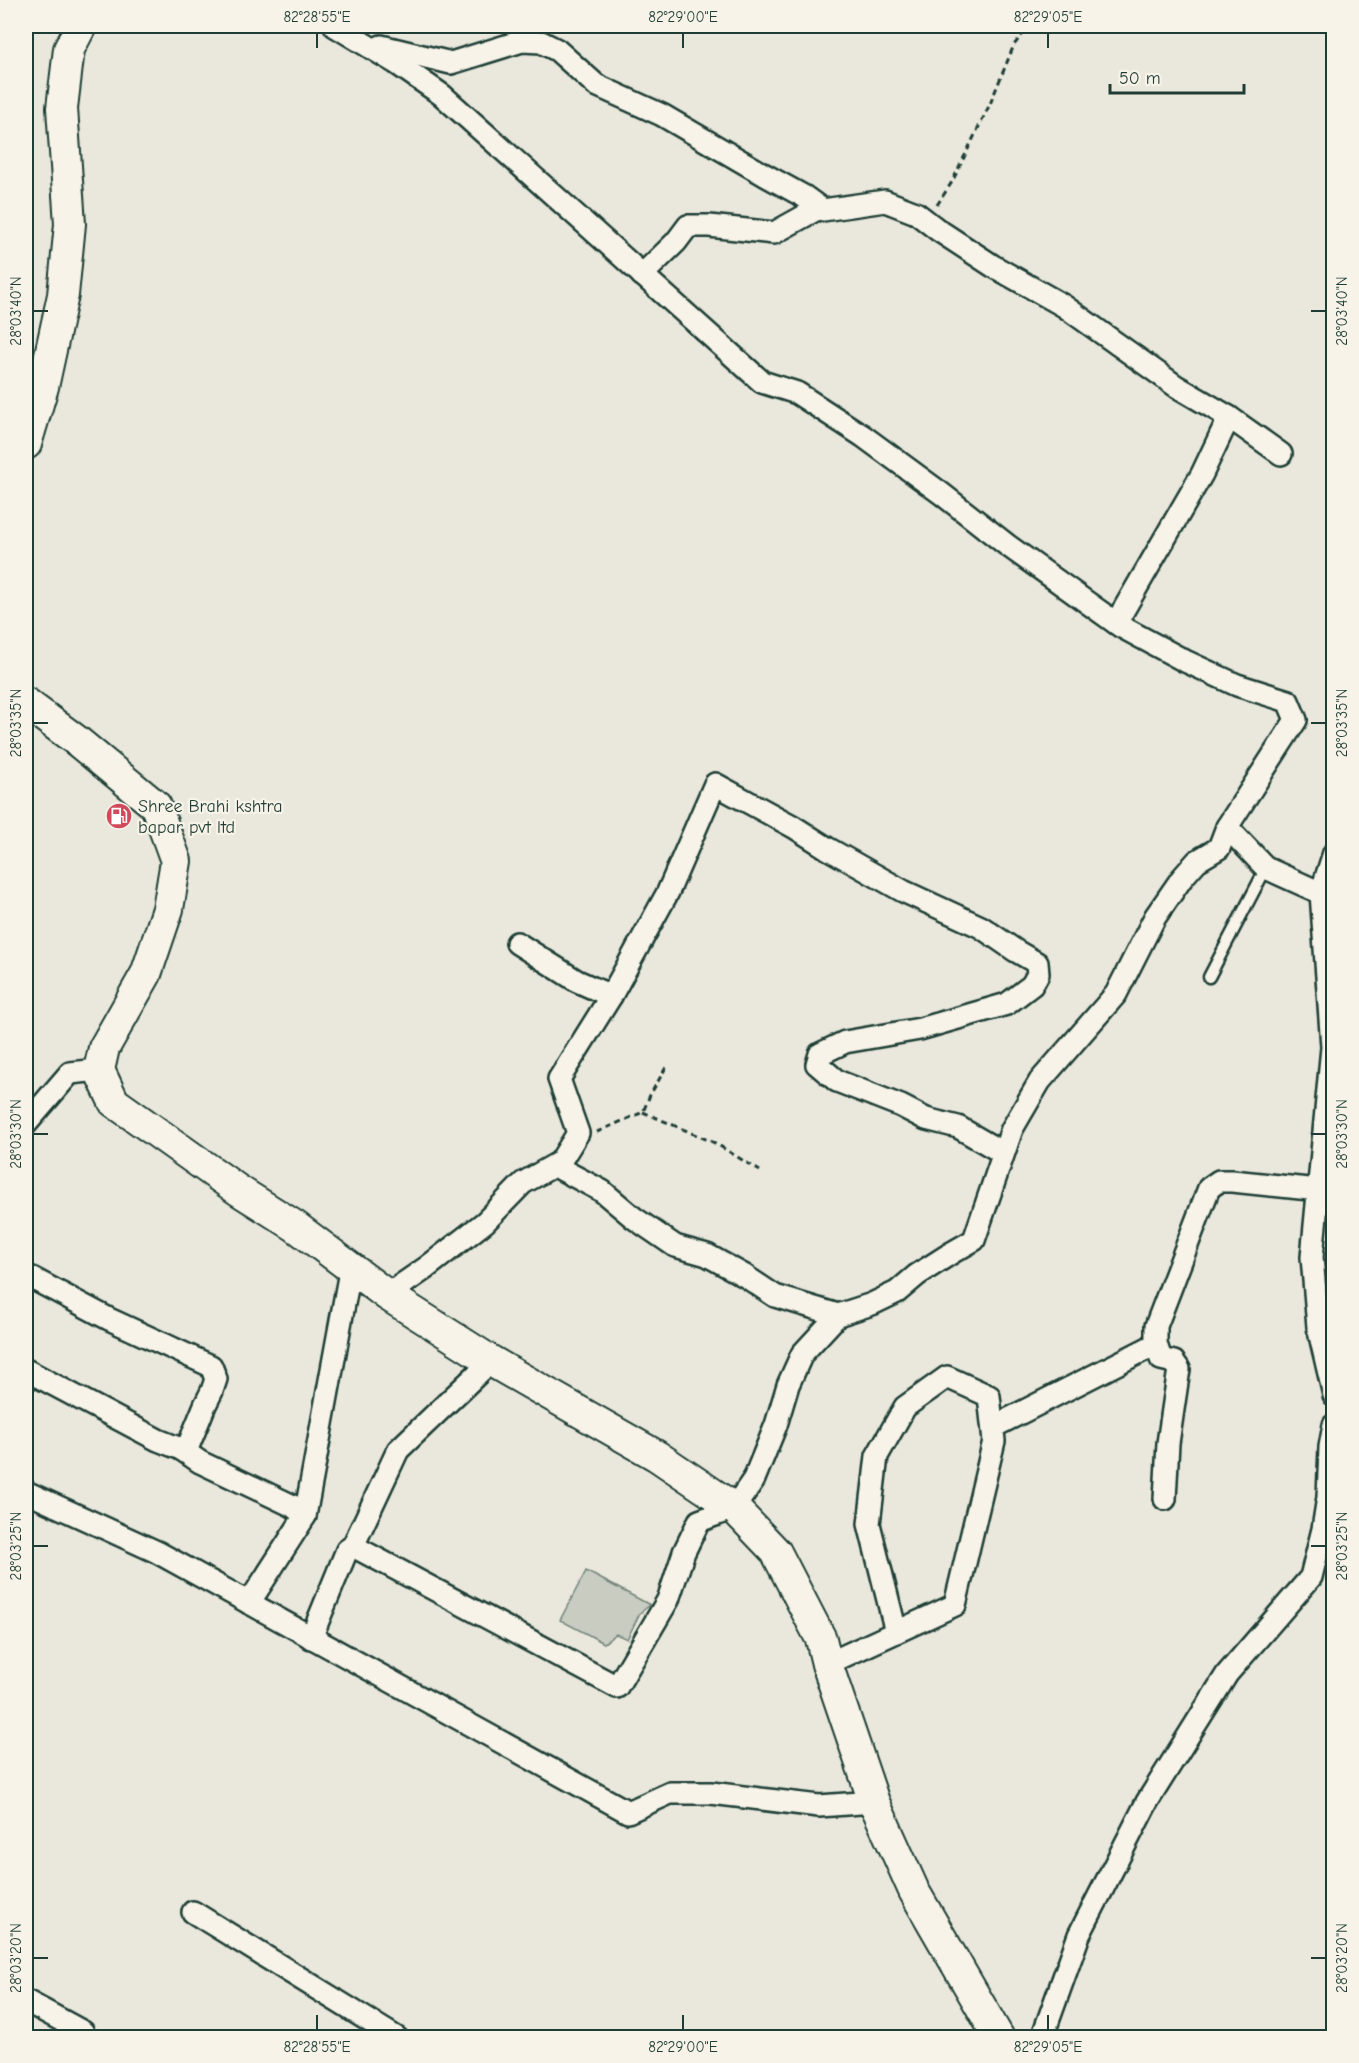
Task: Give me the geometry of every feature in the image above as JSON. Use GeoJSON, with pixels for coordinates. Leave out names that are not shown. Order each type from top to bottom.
{"type":"FeatureCollection","features":[{"type":"Feature","properties":{"kind":"street"},"geometry":{"type":"LineString","coordinates":[[26,444],[43,387],[63,295],[70,224],[62,108],[69,49],[81,26]]}},
{"type":"Feature","properties":{"kind":"street"},"geometry":{"type":"LineString","coordinates":[[341,29],[372,44],[451,63],[522,41],[541,42],[557,50],[596,85],[662,115],[805,197],[823,210],[885,201],[916,213],[993,266],[1064,306],[1176,386],[1229,417],[1281,454]]}},
{"type":"Feature","properties":{"kind":"street"},"geometry":{"type":"LineString","coordinates":[[341,29],[442,95],[762,382],[797,393],[863,436],[1116,623],[1185,661],[1237,685],[1288,701],[1296,720],[1227,827],[1219,848],[1197,861],[1182,878],[1155,917],[1116,994],[1041,1081],[1012,1129],[974,1240],[917,1275],[897,1292],[872,1304],[838,1315],[802,1354],[788,1385],[776,1425],[754,1479],[734,1508],[699,1521],[684,1552],[668,1600],[617,1687],[352,1546]]}},
{"type":"Feature","properties":{"kind":"street"},"geometry":{"type":"LineString","coordinates":[[642,275],[676,242],[688,226],[774,233],[819,208]]}},
{"type":"Feature","properties":{"kind":"street"},"geometry":{"type":"LineString","coordinates":[[1116,623],[1203,474],[1229,417]]}},
{"type":"Feature","properties":{"kind":"street"},"geometry":{"type":"LineString","coordinates":[[26,703],[77,741],[156,806],[176,861],[168,909],[146,974],[104,1048],[99,1070],[114,1102],[351,1266],[387,1295],[491,1361],[657,1455],[734,1508],[776,1552],[821,1639],[827,1664],[874,1802],[914,1891],[999,2037]]}},
{"type":"Feature","properties":{"kind":"street"},"geometry":{"type":"LineString","coordinates":[[387,1295],[485,1222],[523,1183],[560,1162],[578,1133],[559,1079],[610,996],[668,892],[715,784],[903,891],[981,927],[1037,963],[1038,974],[1032,985],[1007,1004],[920,1029],[882,1037],[863,1037],[845,1042],[820,1054],[817,1064],[837,1081],[901,1106],[926,1119],[958,1127],[1003,1154]]}},
{"type":"Feature","properties":{"kind":"street"},"geometry":{"type":"LineString","coordinates":[[1227,827],[1266,868],[1321,893]]}},
{"type":"Feature","properties":{"kind":"street"},"geometry":{"type":"LineString","coordinates":[[1334,854],[1321,893],[1332,1047],[1312,1257],[1318,1327],[1334,1395]]}},
{"type":"Feature","properties":{"kind":"street"},"geometry":{"type":"LineString","coordinates":[[517,943],[577,981],[610,996]]}},
{"type":"Feature","properties":{"kind":"street"},"geometry":{"type":"LineString","coordinates":[[26,1124],[70,1073],[99,1070]]}},
{"type":"Feature","properties":{"kind":"street"},"geometry":{"type":"LineString","coordinates":[[555,1166],[602,1191],[634,1218],[675,1246],[707,1255],[775,1296],[838,1315]]}},
{"type":"Feature","properties":{"kind":"street"},"geometry":{"type":"LineString","coordinates":[[1165,1499],[1172,1412],[1179,1369],[1174,1362],[1161,1359],[1156,1344],[1156,1326],[1209,1188],[1219,1181],[1232,1181],[1319,1190]]}},
{"type":"Feature","properties":{"kind":"street"},"geometry":{"type":"LineString","coordinates":[[249,1603],[305,1516],[351,1266]]}},
{"type":"Feature","properties":{"kind":"street"},"geometry":{"type":"LineString","coordinates":[[26,1275],[109,1319],[211,1366],[216,1379],[212,1392],[204,1405],[189,1444],[181,1449]]}},
{"type":"Feature","properties":{"kind":"street"},"geometry":{"type":"LineString","coordinates":[[993,1427],[1156,1344]]}},
{"type":"Feature","properties":{"kind":"street"},"geometry":{"type":"LineString","coordinates":[[311,1638],[346,1550],[352,1546],[398,1450],[491,1361]]}},
{"type":"Feature","properties":{"kind":"street"},"geometry":{"type":"LineString","coordinates":[[26,1370],[158,1440],[181,1449],[200,1462],[293,1506],[305,1516]]}},
{"type":"Feature","properties":{"kind":"street"},"geometry":{"type":"LineString","coordinates":[[827,1664],[955,1605],[994,1441],[989,1396],[947,1377],[905,1407],[878,1456],[868,1524],[896,1632]]}},
{"type":"Feature","properties":{"kind":"street"},"geometry":{"type":"LineString","coordinates":[[1042,2037],[1079,1935],[1147,1802],[1227,1674],[1311,1577],[1328,1522],[1330,1447],[1334,1425]]}},
{"type":"Feature","properties":{"kind":"street"},"geometry":{"type":"LineString","coordinates":[[26,1492],[158,1552],[628,1812],[670,1793],[711,1793],[819,1806],[874,1802]]}},
{"type":"Feature","properties":{"kind":"street"},"geometry":{"type":"LineString","coordinates":[[194,1912],[397,2037]]}},
{"type":"Feature","properties":{"kind":"street"},"geometry":{"type":"LineString","coordinates":[[26,2001],[83,2032]]}},
{"type":"Feature","properties":{"kind":"lane"},"geometry":{"type":"LineString","coordinates":[[1209,977],[1266,868]]}},
{"type":"Feature","properties":{"kind":"path"},"geometry":{"type":"LineString","coordinates":[[926,221],[952,182],[990,104],[1014,45],[1029,26]]}},
{"type":"Feature","properties":{"kind":"path"},"geometry":{"type":"LineString","coordinates":[[578,1133],[595,1134],[643,1112],[668,1064]]}},
{"type":"Feature","properties":{"kind":"path"},"geometry":{"type":"LineString","coordinates":[[643,1112],[715,1143],[760,1171]]}},
{"type":"Feature","properties":{"kind":"shaded area"},"geometry":{"type":"Polygon","coordinates":[[[586,1571],[650,1605],[640,1613],[627,1639],[616,1634],[604,1643],[560,1620],[586,1571]]]}},
{"type":"Feature","properties":{"kind":"place","name":"Shree Brahi kshtra bapar pvt ltd"},"geometry":{"type":"Point","coordinates":[119,816]}}]}
